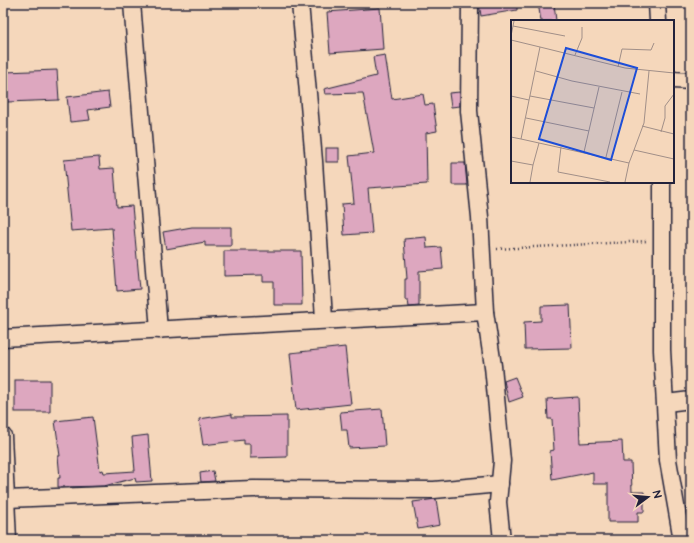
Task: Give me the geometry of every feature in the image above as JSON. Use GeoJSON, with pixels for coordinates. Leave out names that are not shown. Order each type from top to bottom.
{"type":"FeatureCollection","features":[{"type":"Feature","properties":{"kind":"street"},"geometry":{"type":"LineString","coordinates":[[132,3],[159,330]]}},
{"type":"Feature","properties":{"kind":"street"},"geometry":{"type":"LineString","coordinates":[[300,3],[314,161],[324,320]]}},
{"type":"Feature","properties":{"kind":"street"},"geometry":{"type":"LineString","coordinates":[[470,3],[469,111],[485,312],[493,366],[502,461],[498,502],[502,540]]}},
{"type":"Feature","properties":{"kind":"street"},"geometry":{"type":"LineString","coordinates":[[657,3],[658,20]]}},
{"type":"Feature","properties":{"kind":"street"},"geometry":{"type":"LineString","coordinates":[[674,80],[691,81]]}},
{"type":"Feature","properties":{"kind":"street"},"geometry":{"type":"LineString","coordinates":[[662,183],[662,350],[668,460],[682,540]]}},
{"type":"Feature","properties":{"kind":"street"},"geometry":{"type":"LineString","coordinates":[[3,338],[485,312]]}},
{"type":"Feature","properties":{"kind":"street"},"geometry":{"type":"LineString","coordinates":[[666,403],[691,400]]}},
{"type":"Feature","properties":{"kind":"street"},"geometry":{"type":"LineString","coordinates":[[3,436],[8,540]]}},
{"type":"Feature","properties":{"kind":"street"},"geometry":{"type":"LineString","coordinates":[[7,499],[253,489],[434,490],[500,484]]}},
{"type":"Feature","properties":{"kind":"path"},"geometry":{"type":"LineString","coordinates":[[481,250],[662,240]]}},
{"type":"Feature","properties":{"kind":"building"},"geometry":{"type":"Polygon","coordinates":[[[479,3],[517,3],[517,10],[481,16],[479,3]]]}},
{"type":"Feature","properties":{"kind":"building"},"geometry":{"type":"Polygon","coordinates":[[[538,3],[554,3],[556,20],[541,20],[538,3]]]}},
{"type":"Feature","properties":{"kind":"building"},"geometry":{"type":"Polygon","coordinates":[[[380,8],[383,49],[330,53],[327,12],[380,8]]]}},
{"type":"Feature","properties":{"kind":"building"},"geometry":{"type":"Polygon","coordinates":[[[385,55],[392,99],[423,94],[425,105],[433,104],[437,131],[426,133],[427,184],[368,188],[372,233],[344,235],[342,204],[354,203],[349,156],[374,153],[363,93],[325,94],[324,89],[376,76],[373,57],[385,55]]]}},
{"type":"Feature","properties":{"kind":"building"},"geometry":{"type":"Polygon","coordinates":[[[57,70],[59,100],[7,102],[5,72],[57,70]]]}},
{"type":"Feature","properties":{"kind":"building"},"geometry":{"type":"Polygon","coordinates":[[[108,92],[110,107],[88,110],[90,120],[70,122],[67,97],[108,92]]]}},
{"type":"Feature","properties":{"kind":"building"},"geometry":{"type":"Polygon","coordinates":[[[460,92],[460,106],[451,107],[449,93],[460,92]]]}},
{"type":"Feature","properties":{"kind":"building"},"geometry":{"type":"Polygon","coordinates":[[[326,148],[339,148],[339,162],[326,162],[326,148]]]}},
{"type":"Feature","properties":{"kind":"building"},"geometry":{"type":"Polygon","coordinates":[[[99,157],[100,169],[114,168],[117,207],[132,206],[140,289],[117,291],[112,228],[71,231],[64,160],[99,157]]]}},
{"type":"Feature","properties":{"kind":"building"},"geometry":{"type":"Polygon","coordinates":[[[452,163],[465,163],[467,185],[452,185],[452,163]]]}},
{"type":"Feature","properties":{"kind":"building"},"geometry":{"type":"Polygon","coordinates":[[[192,227],[231,227],[231,246],[205,246],[205,242],[166,249],[163,232],[192,227]]]}},
{"type":"Feature","properties":{"kind":"building"},"geometry":{"type":"Polygon","coordinates":[[[426,237],[427,248],[441,247],[443,269],[419,271],[419,306],[409,307],[408,300],[405,300],[405,279],[407,279],[404,239],[426,237]]]}},
{"type":"Feature","properties":{"kind":"building"},"geometry":{"type":"Polygon","coordinates":[[[224,251],[301,251],[302,305],[274,305],[274,282],[263,282],[263,275],[224,276],[224,251]]]}},
{"type":"Feature","properties":{"kind":"building"},"geometry":{"type":"Polygon","coordinates":[[[570,305],[572,348],[525,349],[524,322],[541,321],[541,306],[570,305]]]}},
{"type":"Feature","properties":{"kind":"building"},"geometry":{"type":"Polygon","coordinates":[[[345,347],[351,404],[296,410],[290,353],[345,347]]]}},
{"type":"Feature","properties":{"kind":"building"},"geometry":{"type":"Polygon","coordinates":[[[515,377],[523,397],[509,402],[504,381],[515,377]]]}},
{"type":"Feature","properties":{"kind":"building"},"geometry":{"type":"Polygon","coordinates":[[[15,380],[50,380],[50,412],[15,412],[15,380]]]}},
{"type":"Feature","properties":{"kind":"building"},"geometry":{"type":"Polygon","coordinates":[[[578,397],[580,443],[622,441],[623,462],[631,462],[632,492],[644,492],[644,512],[638,512],[638,522],[608,522],[608,484],[593,484],[593,472],[552,480],[550,451],[554,450],[552,419],[548,419],[547,399],[578,397]]]}},
{"type":"Feature","properties":{"kind":"building"},"geometry":{"type":"Polygon","coordinates":[[[382,409],[385,446],[349,448],[347,430],[342,430],[340,412],[382,409]]]}},
{"type":"Feature","properties":{"kind":"building"},"geometry":{"type":"Polygon","coordinates":[[[232,414],[232,417],[287,416],[287,457],[250,458],[250,444],[244,444],[244,440],[203,445],[199,419],[232,414]]]}},
{"type":"Feature","properties":{"kind":"building"},"geometry":{"type":"Polygon","coordinates":[[[93,417],[100,471],[103,470],[104,473],[135,471],[132,437],[148,435],[152,481],[136,482],[135,478],[104,486],[58,487],[58,478],[60,478],[58,456],[60,456],[55,421],[93,417]]]}},
{"type":"Feature","properties":{"kind":"building"},"geometry":{"type":"Polygon","coordinates":[[[213,471],[215,481],[201,482],[200,473],[213,471]]]}},
{"type":"Feature","properties":{"kind":"building"},"geometry":{"type":"Polygon","coordinates":[[[436,499],[440,525],[418,529],[413,502],[436,499]]]}}]}
